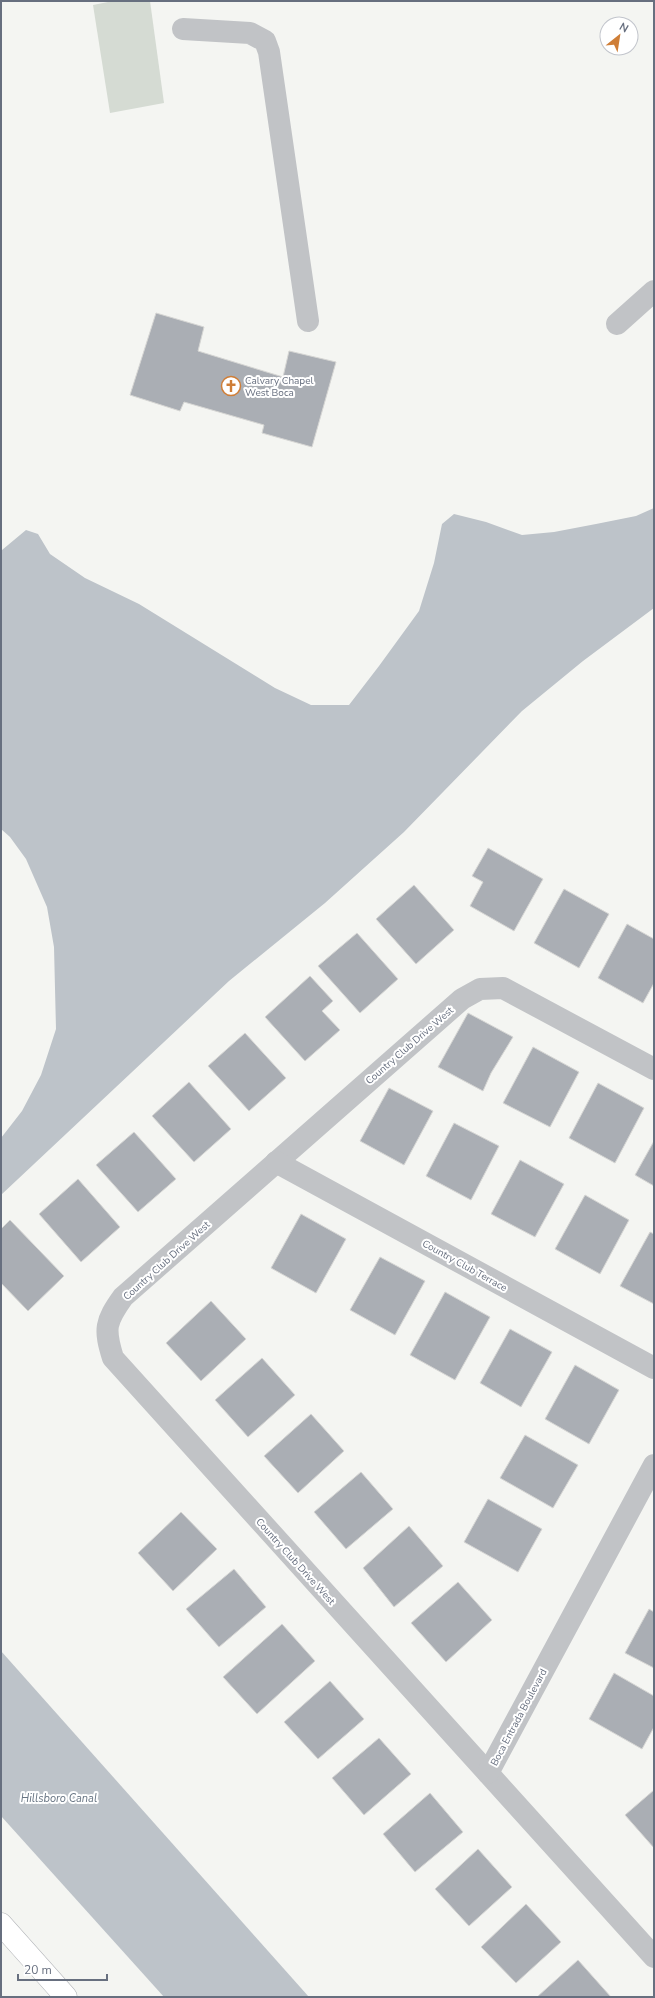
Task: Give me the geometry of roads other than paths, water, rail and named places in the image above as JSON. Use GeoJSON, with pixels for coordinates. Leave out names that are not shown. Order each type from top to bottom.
{"type":"FeatureCollection","features":[{"type":"Feature","properties":{"kind":"main road"},"geometry":{"type":"LineString","coordinates":[[1,1924],[66,1997]]}},
{"type":"Feature","properties":{"kind":"street"},"geometry":{"type":"LineString","coordinates":[[183,29],[250,33],[265,42],[269,52],[308,321]]}},
{"type":"Feature","properties":{"kind":"street"},"geometry":{"type":"LineString","coordinates":[[617,324],[654,291]]}},
{"type":"Feature","properties":{"kind":"street","name":"Country Club Drive West"},"geometry":{"type":"LineString","coordinates":[[488,1773],[114,1358],[106,1336],[110,1314],[123,1297],[276,1162],[462,999],[480,989],[503,988],[654,1069]]}},
{"type":"Feature","properties":{"kind":"street","name":"Country Club Terrace"},"geometry":{"type":"LineString","coordinates":[[276,1162],[654,1368]]}},
{"type":"Feature","properties":{"kind":"street","name":"Boca Entrada Boulevard"},"geometry":{"type":"LineString","coordinates":[[650,1944],[488,1773],[654,1465]]}},
{"type":"Feature","properties":{"kind":"water"},"geometry":{"type":"Polygon","coordinates":[[[654,508],[654,608],[583,661],[522,711],[404,832],[325,903],[229,981],[1,1195],[1,1138],[22,1111],[41,1075],[56,1029],[54,947],[47,907],[26,859],[10,837],[1,829],[2,550],[26,530],[38,534],[50,554],[85,578],[139,604],[275,688],[311,705],[349,705],[419,611],[434,563],[442,524],[454,514],[486,522],[522,535],[554,532],[636,516],[654,508]]]}},
{"type":"Feature","properties":{"kind":"water","name":"Hillsboro Canal"},"geometry":{"type":"Polygon","coordinates":[[[1,1651],[309,1997],[164,1997],[1,1816],[1,1651]]]}},
{"type":"Feature","properties":{"kind":"place","name":"Calvary Chapel West Boca"},"geometry":{"type":"Point","coordinates":[231,386]}}]}
